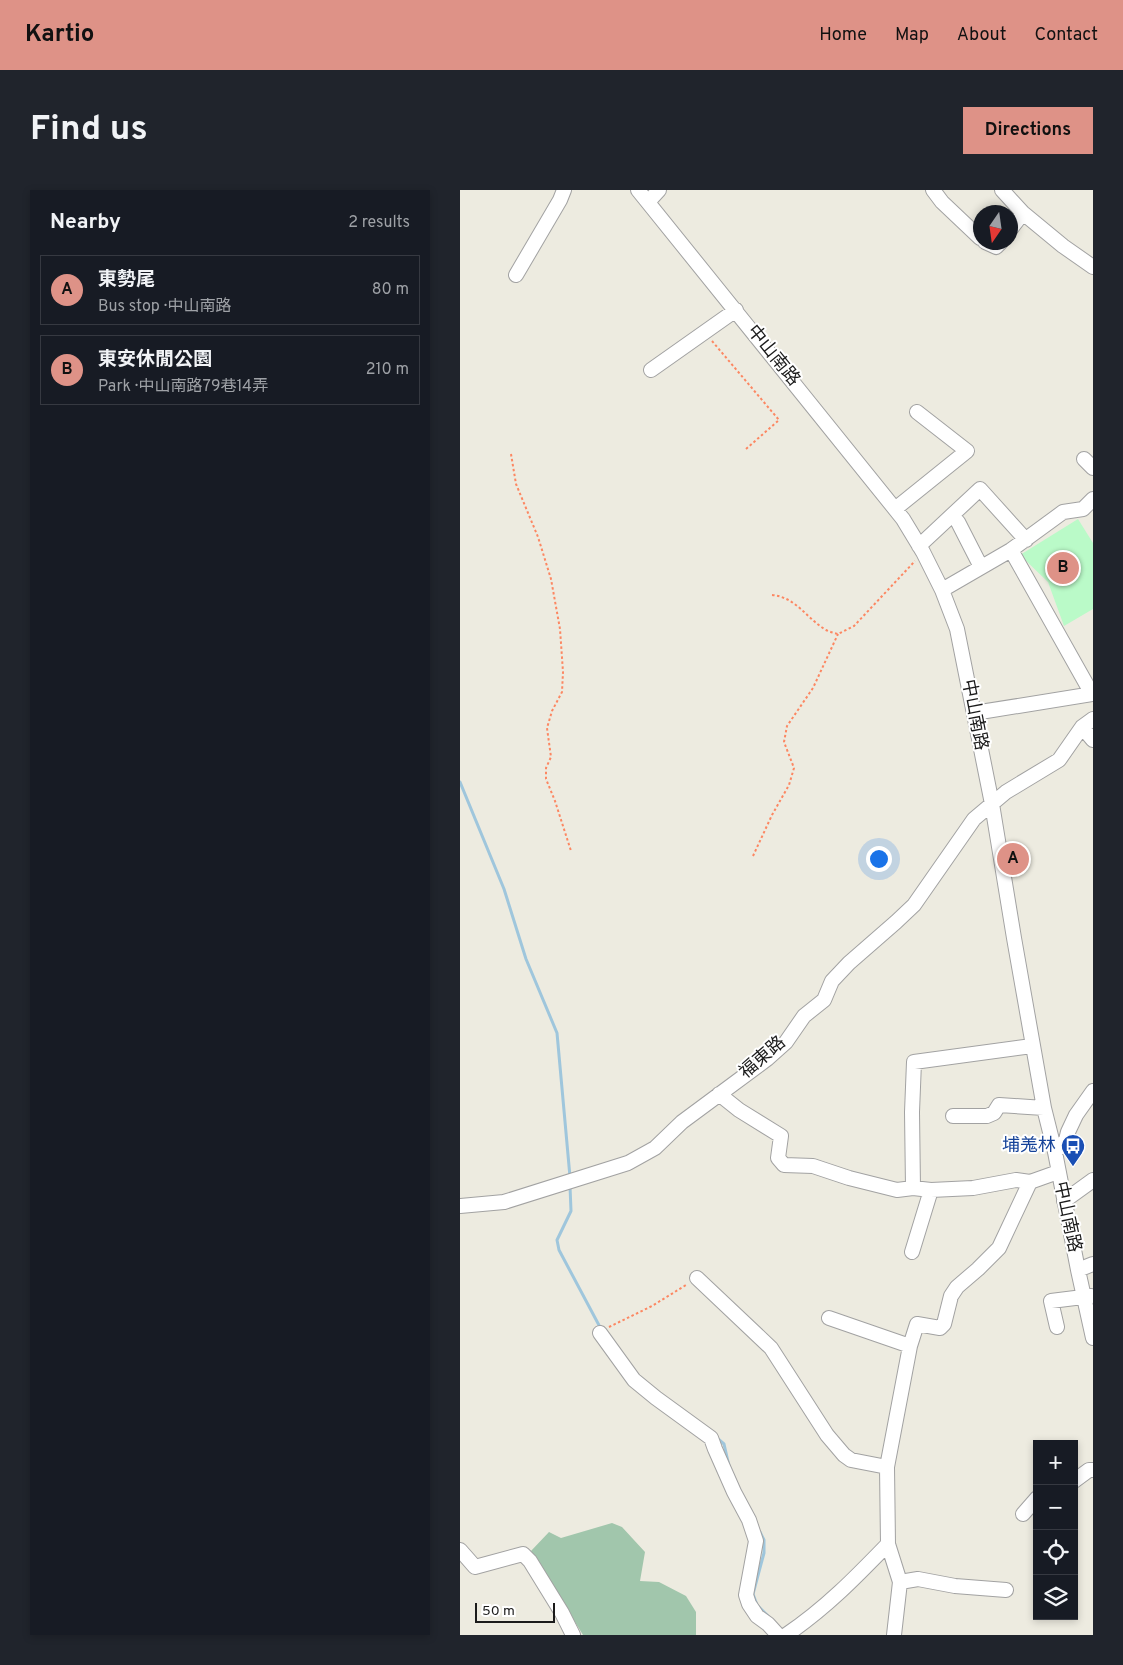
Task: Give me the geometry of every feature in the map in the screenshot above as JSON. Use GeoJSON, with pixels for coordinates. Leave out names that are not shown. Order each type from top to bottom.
{"type":"FeatureCollection","features":[{"type":"Feature","properties":{"kind":"street"},"geometry":{"type":"LineString","coordinates":[[516,275],[564,190]]}},
{"type":"Feature","properties":{"kind":"street","name":"中山南路"},"geometry":{"type":"LineString","coordinates":[[638,190],[895,509],[921,549],[942,590],[958,629],[992,804],[1032,1046],[1078,1270],[1088,1296],[1093,1338]]}},
{"type":"Feature","properties":{"kind":"street"},"geometry":{"type":"LineString","coordinates":[[648,202],[659,190]]}},
{"type":"Feature","properties":{"kind":"street"},"geometry":{"type":"LineString","coordinates":[[933,190],[942,202],[973,231]]}},
{"type":"Feature","properties":{"kind":"street"},"geometry":{"type":"LineString","coordinates":[[1002,190],[1023,213],[1063,246],[1093,267]]}},
{"type":"Feature","properties":{"kind":"street"},"geometry":{"type":"LineString","coordinates":[[1018,220],[1023,213]]}},
{"type":"Feature","properties":{"kind":"street"},"geometry":{"type":"LineString","coordinates":[[651,370],[736,310]]}},
{"type":"Feature","properties":{"kind":"street"},"geometry":{"type":"LineString","coordinates":[[895,509],[967,451],[917,412]]}},
{"type":"Feature","properties":{"kind":"street"},"geometry":{"type":"LineString","coordinates":[[921,549],[980,489],[1026,540]]}},
{"type":"Feature","properties":{"kind":"street"},"geometry":{"type":"LineString","coordinates":[[942,590],[1011,550],[1063,512],[1083,509],[1093,500]]}},
{"type":"Feature","properties":{"kind":"street"},"geometry":{"type":"LineString","coordinates":[[958,522],[981,567]]}},
{"type":"Feature","properties":{"kind":"street"},"geometry":{"type":"LineString","coordinates":[[974,713],[1092,694],[1011,550]]}},
{"type":"Feature","properties":{"kind":"street"},"geometry":{"type":"LineString","coordinates":[[1088,723],[1093,740]]}},
{"type":"Feature","properties":{"kind":"street","name":"福東路"},"geometry":{"type":"LineString","coordinates":[[460,1206],[504,1202],[628,1163],[655,1148],[682,1122],[767,1060],[786,1042],[804,1016],[824,1000],[832,981],[849,962],[914,905],[974,819],[1006,792],[1059,760],[1088,723]]}},
{"type":"Feature","properties":{"kind":"street"},"geometry":{"type":"LineString","coordinates":[[913,1188],[912,1112],[914,1062],[1032,1046]]}},
{"type":"Feature","properties":{"kind":"street"},"geometry":{"type":"LineString","coordinates":[[1055,1152],[1066,1140],[1076,1115],[1093,1091]]}},
{"type":"Feature","properties":{"kind":"street"},"geometry":{"type":"LineString","coordinates":[[720,1094],[738,1110],[781,1136],[778,1158],[784,1165],[813,1166],[849,1178],[897,1190],[913,1188],[931,1190],[973,1188],[1016,1180],[1030,1182],[1058,1172]]}},
{"type":"Feature","properties":{"kind":"street"},"geometry":{"type":"LineString","coordinates":[[953,1116],[987,1116],[994,1113],[998,1105],[1044,1108]]}},
{"type":"Feature","properties":{"kind":"street"},"geometry":{"type":"LineString","coordinates":[[1064,1201],[1093,1180]]}},
{"type":"Feature","properties":{"kind":"street"},"geometry":{"type":"LineString","coordinates":[[894,1635],[900,1582],[888,1544],[887,1467],[910,1346],[917,1324],[940,1328],[944,1324],[951,1296],[957,1286],[999,1248],[1030,1182]]}},
{"type":"Feature","properties":{"kind":"street"},"geometry":{"type":"LineString","coordinates":[[912,1252],[931,1190]]}},
{"type":"Feature","properties":{"kind":"street"},"geometry":{"type":"LineString","coordinates":[[1078,1270],[1093,1264]]}},
{"type":"Feature","properties":{"kind":"street"},"geometry":{"type":"LineString","coordinates":[[696,1278],[771,1348],[827,1435],[844,1455],[851,1460],[887,1467]]}},
{"type":"Feature","properties":{"kind":"street"},"geometry":{"type":"LineString","coordinates":[[1057,1327],[1051,1301],[1088,1296]]}},
{"type":"Feature","properties":{"kind":"street"},"geometry":{"type":"LineString","coordinates":[[829,1318],[910,1346]]}},
{"type":"Feature","properties":{"kind":"street"},"geometry":{"type":"LineString","coordinates":[[606,1329],[634,1380],[711,1438],[714,1449],[749,1520],[756,1541],[746,1595],[749,1604],[758,1616],[778,1635]]}},
{"type":"Feature","properties":{"kind":"street"},"geometry":{"type":"LineString","coordinates":[[1078,1478],[1089,1470],[1093,1470]]}},
{"type":"Feature","properties":{"kind":"street"},"geometry":{"type":"LineString","coordinates":[[1023,1514],[1033,1503]]}},
{"type":"Feature","properties":{"kind":"street"},"geometry":{"type":"LineString","coordinates":[[786,1635],[811,1618],[848,1585],[888,1544]]}},
{"type":"Feature","properties":{"kind":"street"},"geometry":{"type":"LineString","coordinates":[[460,1550],[475,1567],[523,1554],[530,1561],[562,1613],[572,1635]]}},
{"type":"Feature","properties":{"kind":"street"},"geometry":{"type":"LineString","coordinates":[[900,1582],[918,1579],[955,1586],[1006,1590]]}},
{"type":"Feature","properties":{"kind":"path"},"geometry":{"type":"LineString","coordinates":[[704,332],[779,420],[746,449]]}},
{"type":"Feature","properties":{"kind":"path"},"geometry":{"type":"LineString","coordinates":[[511,454],[516,484],[538,537],[551,579],[560,629],[563,672],[562,692],[552,710],[547,728],[550,757],[546,768],[546,779],[572,851]]}},
{"type":"Feature","properties":{"kind":"path"},"geometry":{"type":"LineString","coordinates":[[753,856],[772,815],[789,785],[794,768],[784,742],[787,726],[813,688],[838,634],[854,626],[921,549]]}},
{"type":"Feature","properties":{"kind":"path"},"geometry":{"type":"LineString","coordinates":[[772,596],[781,596],[790,600],[826,630],[838,634]]}},
{"type":"Feature","properties":{"kind":"path"},"geometry":{"type":"LineString","coordinates":[[606,1329],[652,1306],[696,1278]]}},
{"type":"Feature","properties":{"kind":"green space"},"geometry":{"type":"Polygon","coordinates":[[[1078,519],[1093,543],[1093,609],[1064,626],[1048,582],[1020,555],[1078,519]]]}},
{"type":"Feature","properties":{"kind":"green space"},"geometry":{"type":"Polygon","coordinates":[[[612,1523],[622,1527],[645,1552],[640,1581],[659,1582],[686,1596],[696,1612],[696,1635],[583,1635],[531,1551],[549,1532],[561,1538],[612,1523]]]}},
{"type":"Feature","properties":{"kind":"waterway"},"geometry":{"type":"LineString","coordinates":[[460,782],[504,889],[526,959],[557,1033],[570,1177]]}},
{"type":"Feature","properties":{"kind":"waterway"},"geometry":{"type":"LineString","coordinates":[[570,1186],[571,1211],[557,1240],[559,1250],[601,1329]]}},
{"type":"Feature","properties":{"kind":"waterway"},"geometry":{"type":"LineString","coordinates":[[717,1438],[724,1444],[729,1466]]}},
{"type":"Feature","properties":{"kind":"waterway"},"geometry":{"type":"LineString","coordinates":[[760,1532],[764,1540],[764,1553],[753,1594],[757,1605],[768,1616]]}},
{"type":"Feature","properties":{"kind":"place","name":"東安休閒公園"},"geometry":{"type":"Point","coordinates":[1063,568]}},
{"type":"Feature","properties":{"kind":"place","name":"東勢尾"},"geometry":{"type":"Point","coordinates":[1013,859]}},
{"type":"Feature","properties":{"kind":"place","name":"埔羗林"},"geometry":{"type":"Point","coordinates":[1073,1167]}}]}
